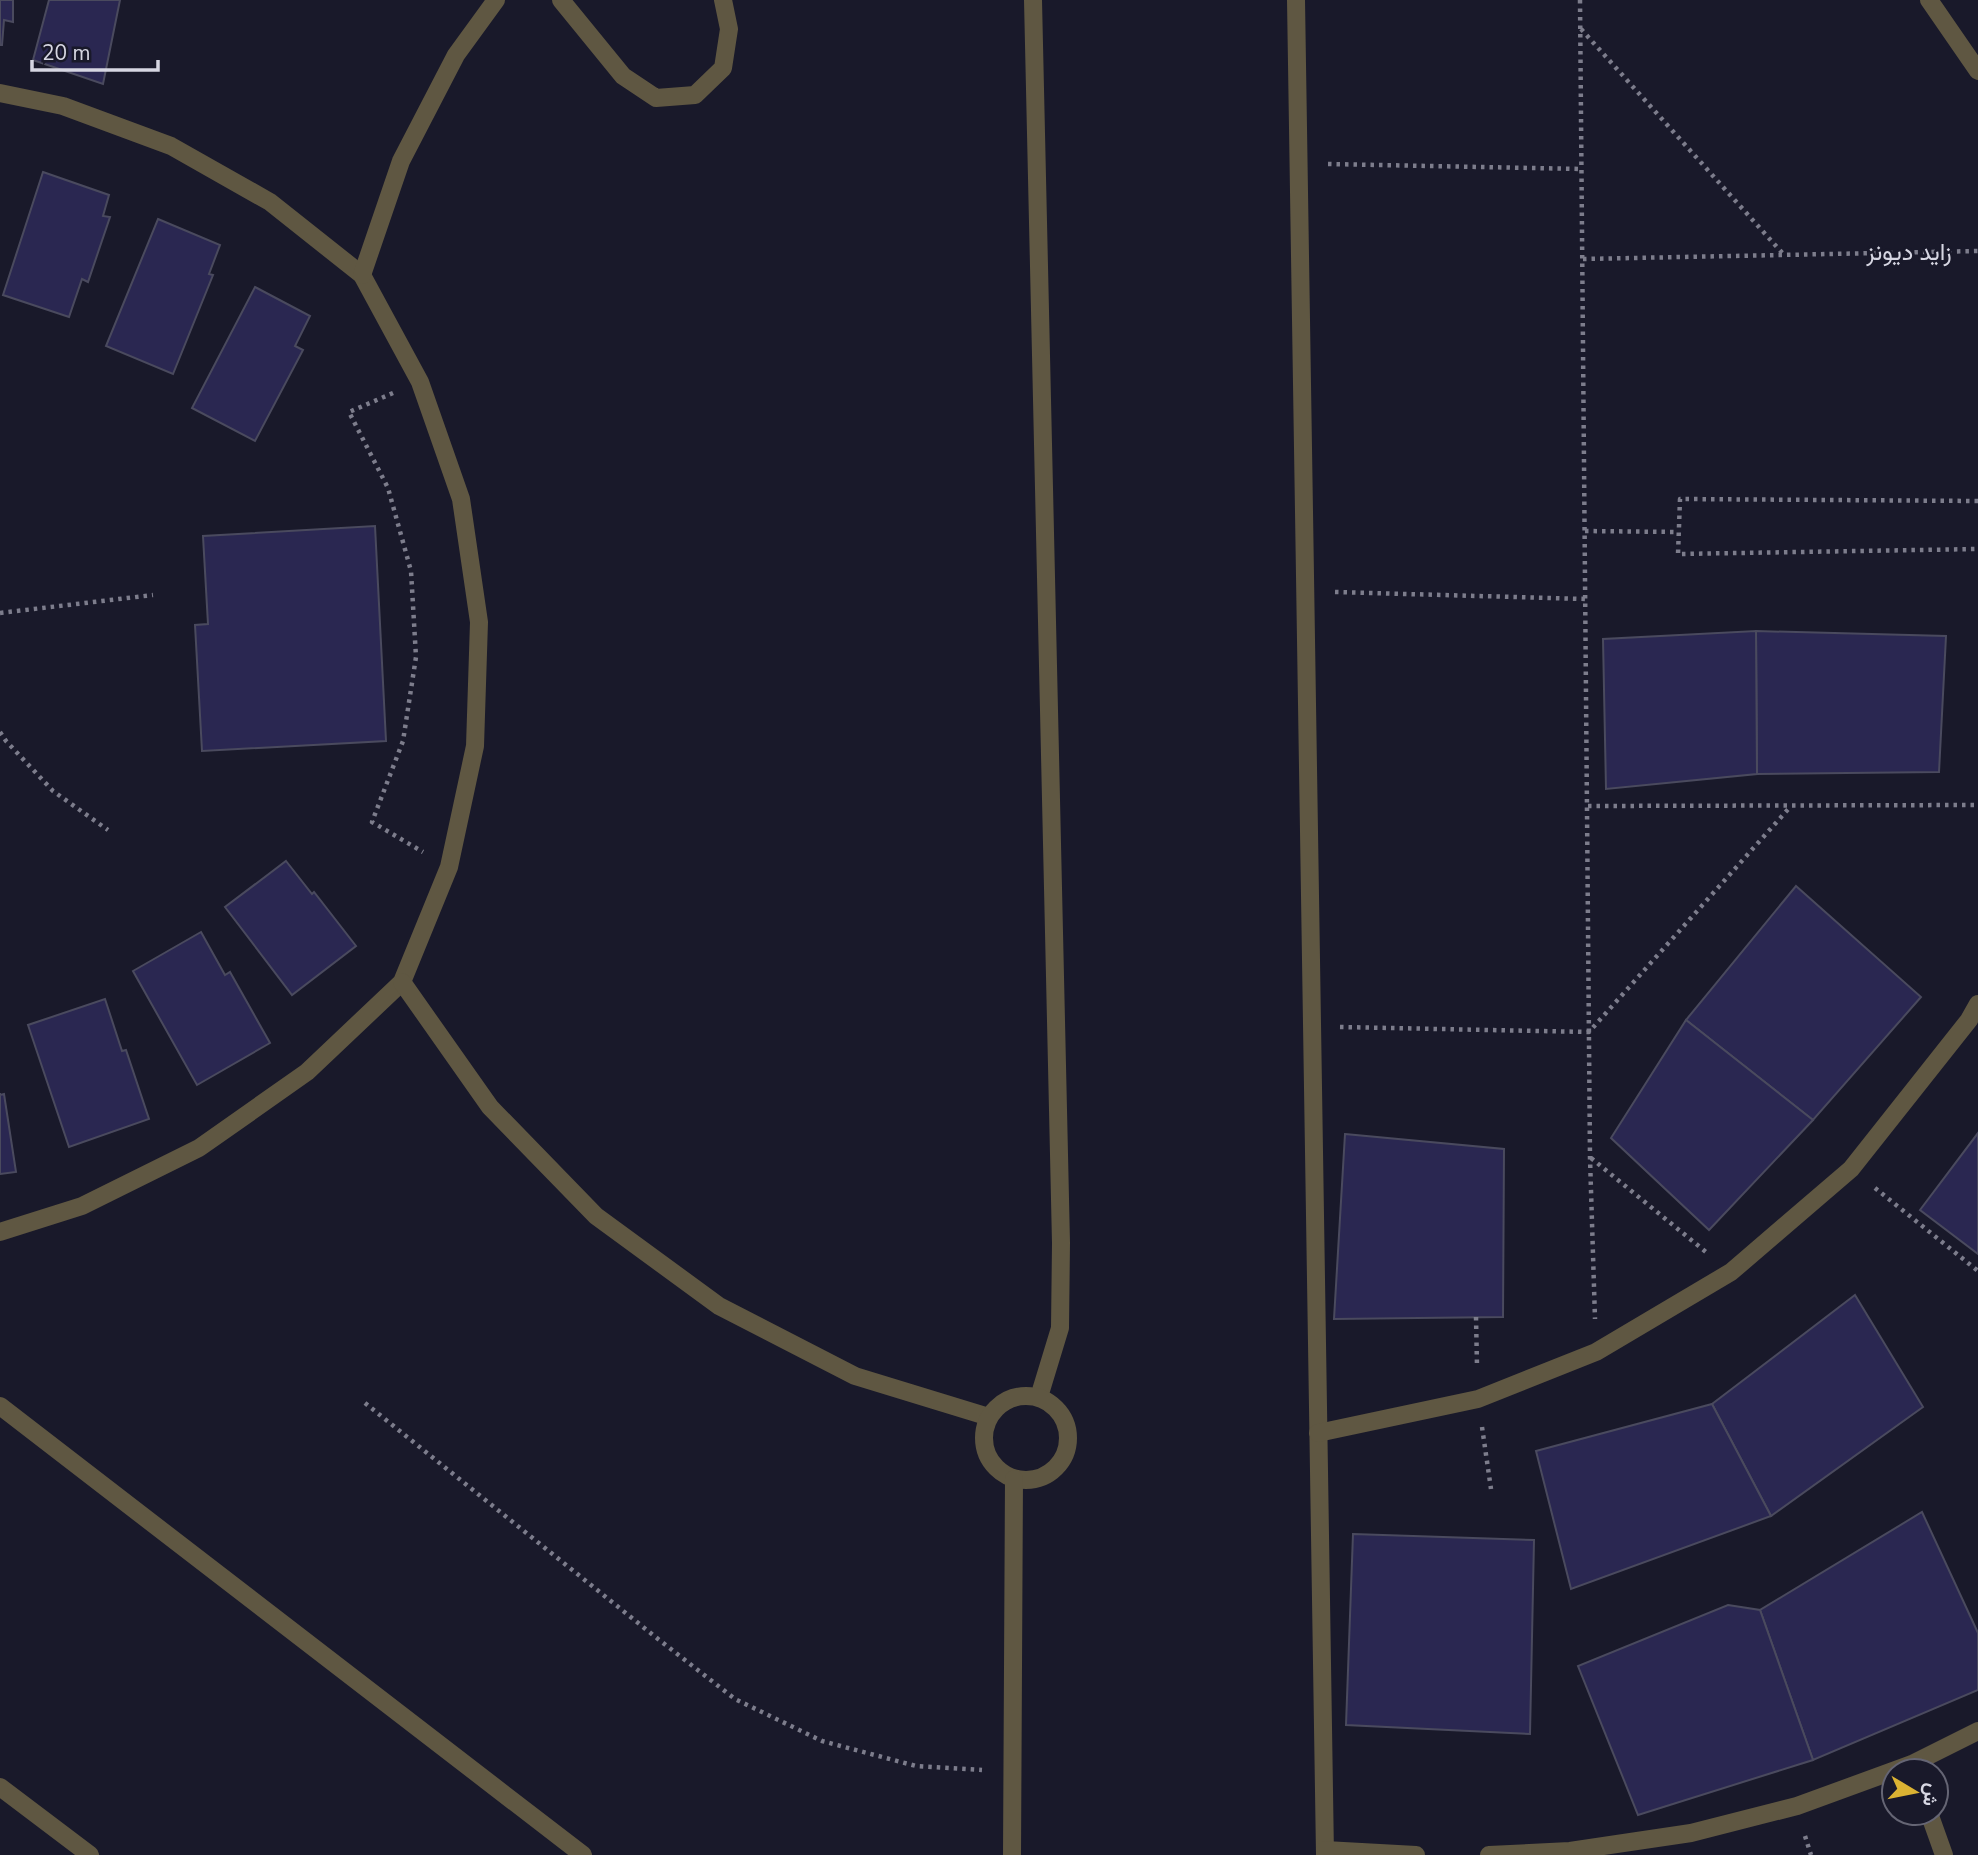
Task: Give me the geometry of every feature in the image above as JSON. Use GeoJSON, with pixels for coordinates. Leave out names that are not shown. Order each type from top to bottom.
{"type":"FeatureCollection","features":[{"type":"Feature","properties":{"kind":"street"},"geometry":{"type":"LineString","coordinates":[[362,275],[401,161],[456,55],[496,0]]}},
{"type":"Feature","properties":{"kind":"street"},"geometry":{"type":"LineString","coordinates":[[561,0],[624,76],[656,98],[695,95],[723,68],[729,29],[723,0]]}},
{"type":"Feature","properties":{"kind":"street"},"geometry":{"type":"LineString","coordinates":[[1033,0],[1061,1243],[1060,1328],[1039,1397]]}},
{"type":"Feature","properties":{"kind":"street"},"geometry":{"type":"LineString","coordinates":[[1296,0],[1325,1852],[1416,1855]]}},
{"type":"Feature","properties":{"kind":"street"},"geometry":{"type":"LineString","coordinates":[[1928,0],[1978,71]]}},
{"type":"Feature","properties":{"kind":"street"},"geometry":{"type":"LineString","coordinates":[[0,93],[64,106],[170,146],[270,202],[362,275],[420,382],[461,499],[479,622],[475,746],[449,867],[402,982],[307,1072],[199,1148],[82,1206],[0,1232]]}},
{"type":"Feature","properties":{"kind":"street"},"geometry":{"type":"LineString","coordinates":[[402,982],[490,1107],[596,1216],[719,1306],[855,1376],[989,1417]]}},
{"type":"Feature","properties":{"kind":"street"},"geometry":{"type":"LineString","coordinates":[[1318,1433],[1478,1399],[1596,1352],[1731,1272],[1851,1169],[1969,1020],[1978,1004]]}},
{"type":"Feature","properties":{"kind":"street"},"geometry":{"type":"LineString","coordinates":[[1020,1395],[1039,1397],[1058,1409],[1068,1428],[1067,1450],[1055,1469],[1036,1479],[1014,1479],[993,1465],[984,1442],[989,1417],[1002,1402],[1020,1395]]}},
{"type":"Feature","properties":{"kind":"street"},"geometry":{"type":"LineString","coordinates":[[0,1406],[583,1855]]}},
{"type":"Feature","properties":{"kind":"street"},"geometry":{"type":"LineString","coordinates":[[1012,1855],[1014,1479]]}},
{"type":"Feature","properties":{"kind":"street"},"geometry":{"type":"LineString","coordinates":[[1931,1757],[1978,1731]]}},
{"type":"Feature","properties":{"kind":"street"},"geometry":{"type":"LineString","coordinates":[[1489,1855],[1570,1853],[1690,1833],[1797,1806],[1880,1778]]}},
{"type":"Feature","properties":{"kind":"street"},"geometry":{"type":"LineString","coordinates":[[0,1787],[90,1855]]}},
{"type":"Feature","properties":{"kind":"street"},"geometry":{"type":"LineString","coordinates":[[1934,1827],[1944,1855]]}},
{"type":"Feature","properties":{"kind":"path"},"geometry":{"type":"LineString","coordinates":[[1580,0],[1589,1032],[1596,1352]]}},
{"type":"Feature","properties":{"kind":"path"},"geometry":{"type":"LineString","coordinates":[[1581,29],[1786,256]]}},
{"type":"Feature","properties":{"kind":"path"},"geometry":{"type":"LineString","coordinates":[[1299,163],[1583,169]]}},
{"type":"Feature","properties":{"kind":"path"},"geometry":{"type":"LineString","coordinates":[[1583,259],[1978,251]]}},
{"type":"Feature","properties":{"kind":"path"},"geometry":{"type":"LineString","coordinates":[[420,382],[349,412],[388,488],[411,571],[416,657],[402,741],[372,822],[449,867]]}},
{"type":"Feature","properties":{"kind":"path"},"geometry":{"type":"LineString","coordinates":[[1978,501],[1680,499],[1677,532],[1678,554],[1978,549]]}},
{"type":"Feature","properties":{"kind":"path"},"geometry":{"type":"LineString","coordinates":[[1585,531],[1677,532]]}},
{"type":"Feature","properties":{"kind":"path"},"geometry":{"type":"LineString","coordinates":[[1306,591],[1586,599]]}},
{"type":"Feature","properties":{"kind":"path"},"geometry":{"type":"LineString","coordinates":[[0,613],[153,595]]}},
{"type":"Feature","properties":{"kind":"path"},"geometry":{"type":"LineString","coordinates":[[0,732],[53,791],[108,830]]}},
{"type":"Feature","properties":{"kind":"path"},"geometry":{"type":"LineString","coordinates":[[1588,806],[1978,805]]}},
{"type":"Feature","properties":{"kind":"path"},"geometry":{"type":"LineString","coordinates":[[1312,1026],[1589,1032],[1791,806]]}},
{"type":"Feature","properties":{"kind":"path"},"geometry":{"type":"LineString","coordinates":[[1591,1157],[1731,1272]]}},
{"type":"Feature","properties":{"kind":"path"},"geometry":{"type":"LineString","coordinates":[[1851,1169],[1978,1271]]}},
{"type":"Feature","properties":{"kind":"path"},"geometry":{"type":"LineString","coordinates":[[365,1403],[735,1699],[822,1741],[903,1763],[1013,1772]]}},
{"type":"Feature","properties":{"kind":"building"},"geometry":{"type":"Polygon","coordinates":[[[0,0],[13,0],[13,22],[4,20],[2,45],[0,45],[0,0]]]}},
{"type":"Feature","properties":{"kind":"building"},"geometry":{"type":"Polygon","coordinates":[[[49,0],[120,0],[103,84],[33,60],[49,0]]]}},
{"type":"Feature","properties":{"kind":"building"},"geometry":{"type":"Polygon","coordinates":[[[43,172],[109,195],[103,216],[110,217],[88,282],[82,279],[69,317],[3,295],[43,172]]]}},
{"type":"Feature","properties":{"kind":"building"},"geometry":{"type":"Polygon","coordinates":[[[158,219],[220,245],[209,274],[213,275],[173,374],[106,346],[158,219]]]}},
{"type":"Feature","properties":{"kind":"building"},"geometry":{"type":"Polygon","coordinates":[[[255,287],[310,316],[295,346],[303,350],[255,441],[192,408],[255,287]]]}},
{"type":"Feature","properties":{"kind":"building"},"geometry":{"type":"Polygon","coordinates":[[[375,526],[386,741],[202,751],[195,625],[208,624],[203,536],[375,526]]]}},
{"type":"Feature","properties":{"kind":"building"},"geometry":{"type":"Polygon","coordinates":[[[1756,631],[1946,636],[1939,772],[1757,774],[1756,631]]]}},
{"type":"Feature","properties":{"kind":"building"},"geometry":{"type":"Polygon","coordinates":[[[1756,631],[1757,774],[1606,789],[1603,639],[1756,631]]]}},
{"type":"Feature","properties":{"kind":"building"},"geometry":{"type":"Polygon","coordinates":[[[286,861],[356,946],[292,995],[225,907],[286,861]]]}},
{"type":"Feature","properties":{"kind":"building"},"geometry":{"type":"Polygon","coordinates":[[[1796,886],[1921,997],[1813,1120],[1686,1020],[1796,886]]]}},
{"type":"Feature","properties":{"kind":"building"},"geometry":{"type":"Polygon","coordinates":[[[201,932],[225,975],[230,972],[270,1043],[197,1085],[133,971],[201,932]]]}},
{"type":"Feature","properties":{"kind":"building"},"geometry":{"type":"Polygon","coordinates":[[[105,999],[122,1051],[126,1050],[149,1119],[69,1147],[28,1025],[105,999]]]}},
{"type":"Feature","properties":{"kind":"building"},"geometry":{"type":"Polygon","coordinates":[[[1686,1020],[1813,1120],[1709,1230],[1611,1138],[1686,1020]]]}},
{"type":"Feature","properties":{"kind":"building"},"geometry":{"type":"Polygon","coordinates":[[[4,1094],[16,1172],[0,1174],[0,1095],[4,1094]]]}},
{"type":"Feature","properties":{"kind":"building"},"geometry":{"type":"Polygon","coordinates":[[[1978,1133],[1978,1254],[1920,1210],[1978,1133]]]}},
{"type":"Feature","properties":{"kind":"building"},"geometry":{"type":"Polygon","coordinates":[[[1345,1134],[1504,1149],[1503,1317],[1334,1319],[1345,1134]]]}},
{"type":"Feature","properties":{"kind":"building"},"geometry":{"type":"Polygon","coordinates":[[[1855,1295],[1923,1407],[1771,1516],[1712,1404],[1855,1295]]]}},
{"type":"Feature","properties":{"kind":"building"},"geometry":{"type":"Polygon","coordinates":[[[1712,1404],[1771,1516],[1571,1589],[1536,1451],[1712,1404]]]}},
{"type":"Feature","properties":{"kind":"building"},"geometry":{"type":"Polygon","coordinates":[[[1922,1512],[1978,1633],[1978,1690],[1813,1760],[1760,1610],[1922,1512]]]}},
{"type":"Feature","properties":{"kind":"building"},"geometry":{"type":"Polygon","coordinates":[[[1353,1534],[1534,1540],[1530,1734],[1346,1725],[1353,1534]]]}},
{"type":"Feature","properties":{"kind":"building"},"geometry":{"type":"Polygon","coordinates":[[[1728,1605],[1760,1610],[1813,1760],[1638,1815],[1578,1666],[1728,1605]]]}},
{"type":"Feature","properties":{"kind":"district","name":"زايد ديونز"},"geometry":{"type":"Point","coordinates":[1909,252]}}]}
